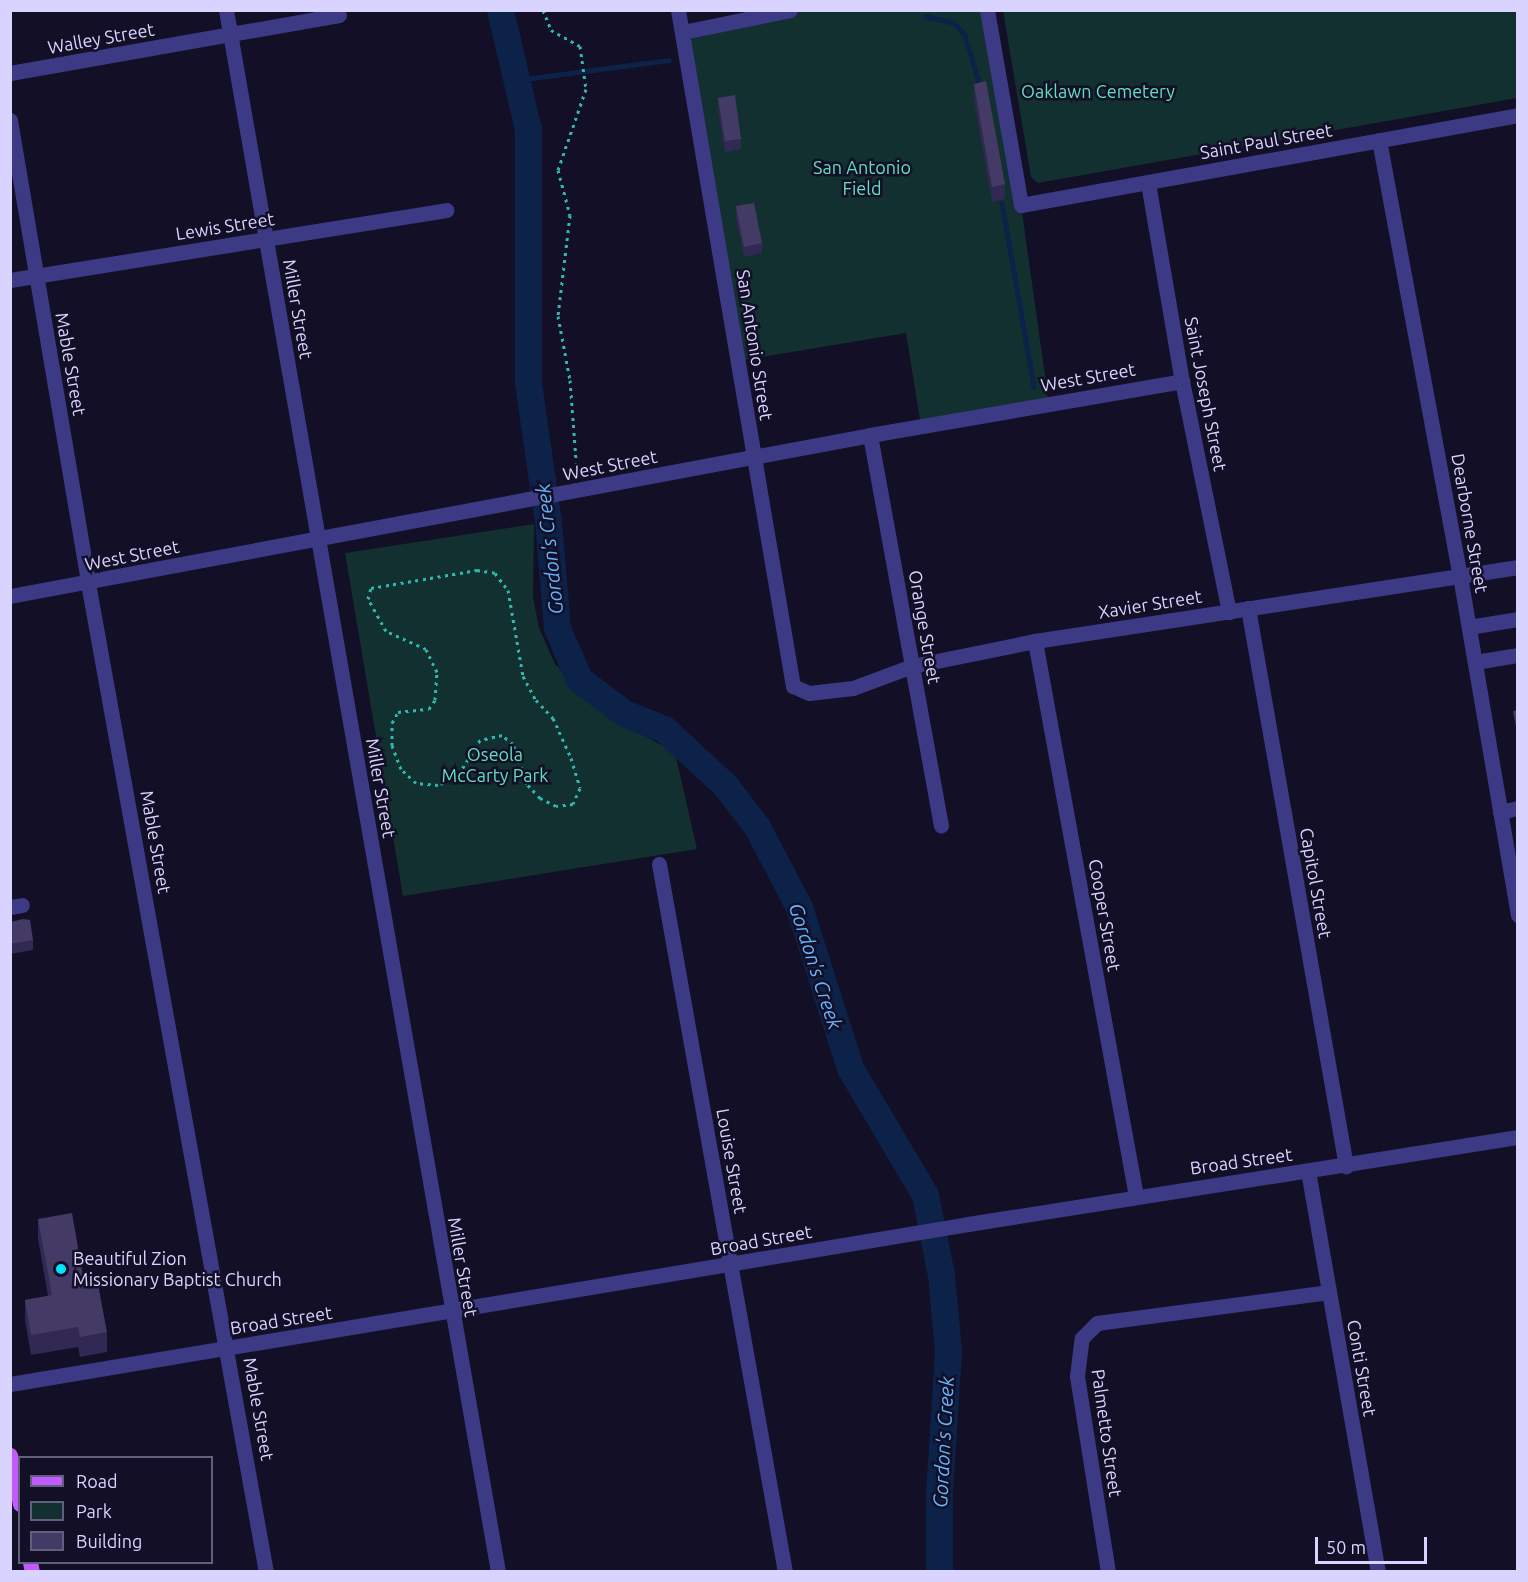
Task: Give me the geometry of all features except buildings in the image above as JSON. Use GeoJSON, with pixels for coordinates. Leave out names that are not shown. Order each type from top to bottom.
{"type":"FeatureCollection","features":[{"type":"Feature","properties":{"kind":"main road"},"geometry":{"type":"LineString","coordinates":[[10,1455],[18,1494]]}},
{"type":"Feature","properties":{"kind":"street","name":"Miller Street"},"geometry":{"type":"LineString","coordinates":[[226,10],[498,1572]]}},
{"type":"Feature","properties":{"kind":"street","name":"San Antonio Street"},"geometry":{"type":"LineString","coordinates":[[678,10],[793,686]]}},
{"type":"Feature","properties":{"kind":"street"},"geometry":{"type":"LineString","coordinates":[[682,32],[790,10]]}},
{"type":"Feature","properties":{"kind":"street","name":"Saint Paul Street"},"geometry":{"type":"LineString","coordinates":[[987,10],[1021,205],[1518,116]]}},
{"type":"Feature","properties":{"kind":"street","name":"Walley Street"},"geometry":{"type":"LineString","coordinates":[[10,73],[339,15]]}},
{"type":"Feature","properties":{"kind":"street","name":"Mable Street"},"geometry":{"type":"LineString","coordinates":[[10,120],[88,583],[229,1348],[266,1572]]}},
{"type":"Feature","properties":{"kind":"street","name":"Dearborne Street"},"geometry":{"type":"LineString","coordinates":[[1379,140],[1460,576],[1518,915]]}},
{"type":"Feature","properties":{"kind":"street","name":"Saint Joseph Street"},"geometry":{"type":"LineString","coordinates":[[1148,183],[1182,381],[1229,612]]}},
{"type":"Feature","properties":{"kind":"street","name":"Lewis Street"},"geometry":{"type":"LineString","coordinates":[[10,280],[446,210]]}},
{"type":"Feature","properties":{"kind":"street","name":"West Street"},"geometry":{"type":"LineString","coordinates":[[10,596],[870,435],[1182,381]]}},
{"type":"Feature","properties":{"kind":"street","name":"Orange Street"},"geometry":{"type":"LineString","coordinates":[[870,435],[941,826]]}},
{"type":"Feature","properties":{"kind":"street","name":"Xavier Street"},"geometry":{"type":"LineString","coordinates":[[793,686],[809,693],[853,688],[912,666],[1035,641],[1518,567]]}},
{"type":"Feature","properties":{"kind":"street","name":"Capitol Street"},"geometry":{"type":"LineString","coordinates":[[1248,608],[1346,1166]]}},
{"type":"Feature","properties":{"kind":"street"},"geometry":{"type":"LineString","coordinates":[[1469,627],[1518,618]]}},
{"type":"Feature","properties":{"kind":"street","name":"Cooper Street"},"geometry":{"type":"LineString","coordinates":[[1035,641],[1136,1196]]}},
{"type":"Feature","properties":{"kind":"street"},"geometry":{"type":"LineString","coordinates":[[1475,662],[1518,654]]}},
{"type":"Feature","properties":{"kind":"street"},"geometry":{"type":"LineString","coordinates":[[1500,812],[1518,808]]}},
{"type":"Feature","properties":{"kind":"street","name":"Louise Street"},"geometry":{"type":"LineString","coordinates":[[659,864],[785,1572]]}},
{"type":"Feature","properties":{"kind":"street","name":"Broad Street"},"geometry":{"type":"LineString","coordinates":[[10,1384],[1136,1196],[1346,1166],[1518,1137]]}},
{"type":"Feature","properties":{"kind":"street","name":"Conti Street"},"geometry":{"type":"LineString","coordinates":[[1308,1171],[1378,1572]]}},
{"type":"Feature","properties":{"kind":"street","name":"Palmetto Street"},"geometry":{"type":"LineString","coordinates":[[1108,1572],[1077,1376],[1082,1338],[1097,1323],[1329,1292]]}},
{"type":"Feature","properties":{"kind":"path"},"geometry":{"type":"LineString","coordinates":[[543,10],[551,30],[581,50],[586,89],[558,170],[570,215],[558,316],[570,380],[574,492]]}},
{"type":"Feature","properties":{"kind":"path"},"geometry":{"type":"LineString","coordinates":[[477,570],[495,573],[508,590],[523,676],[536,700],[553,718],[571,758],[580,788],[573,804],[556,806],[540,798],[526,784],[513,744],[502,735],[480,740],[457,777],[438,785],[416,783],[401,769],[392,746],[392,723],[398,712],[429,709],[439,689],[437,672],[426,649],[386,631],[375,615],[368,599],[371,588],[477,570]]}},
{"type":"Feature","properties":{"kind":"green space","name":"San Antonio Field"},"geometry":{"type":"Polygon","coordinates":[[[790,11],[987,11],[1021,205],[1049,404],[921,426],[906,333],[738,361],[683,32],[790,11]]]}},
{"type":"Feature","properties":{"kind":"green space","name":"Oaklawn Cemetery"},"geometry":{"type":"Polygon","coordinates":[[[1003,11],[1517,11],[1517,98],[1038,183],[1031,177],[1003,11]]]}},
{"type":"Feature","properties":{"kind":"green space","name":"Oseola McCarty Park"},"geometry":{"type":"Polygon","coordinates":[[[534,524],[533,597],[539,628],[555,664],[600,710],[675,753],[697,849],[403,896],[345,553],[534,524]]]}},
{"type":"Feature","properties":{"kind":"waterway","name":"Gordon's Creek"},"geometry":{"type":"LineString","coordinates":[[500,10],[528,129],[528,383],[548,521],[557,628],[579,679],[624,713],[664,729],[725,785],[757,827],[799,907],[850,1068],[925,1195],[941,1275],[948,1351],[939,1495],[939,1572]]}},
{"type":"Feature","properties":{"kind":"waterway"},"geometry":{"type":"LineString","coordinates":[[926,16],[954,23],[965,35],[980,86]]}},
{"type":"Feature","properties":{"kind":"waterway"},"geometry":{"type":"LineString","coordinates":[[517,80],[669,60]]}},
{"type":"Feature","properties":{"kind":"waterway"},"geometry":{"type":"LineString","coordinates":[[1002,203],[1034,387]]}},
{"type":"Feature","properties":{"kind":"place","name":"Beautiful Zion Missionary Baptist Church"},"geometry":{"type":"Point","coordinates":[61,1269]}}]}
